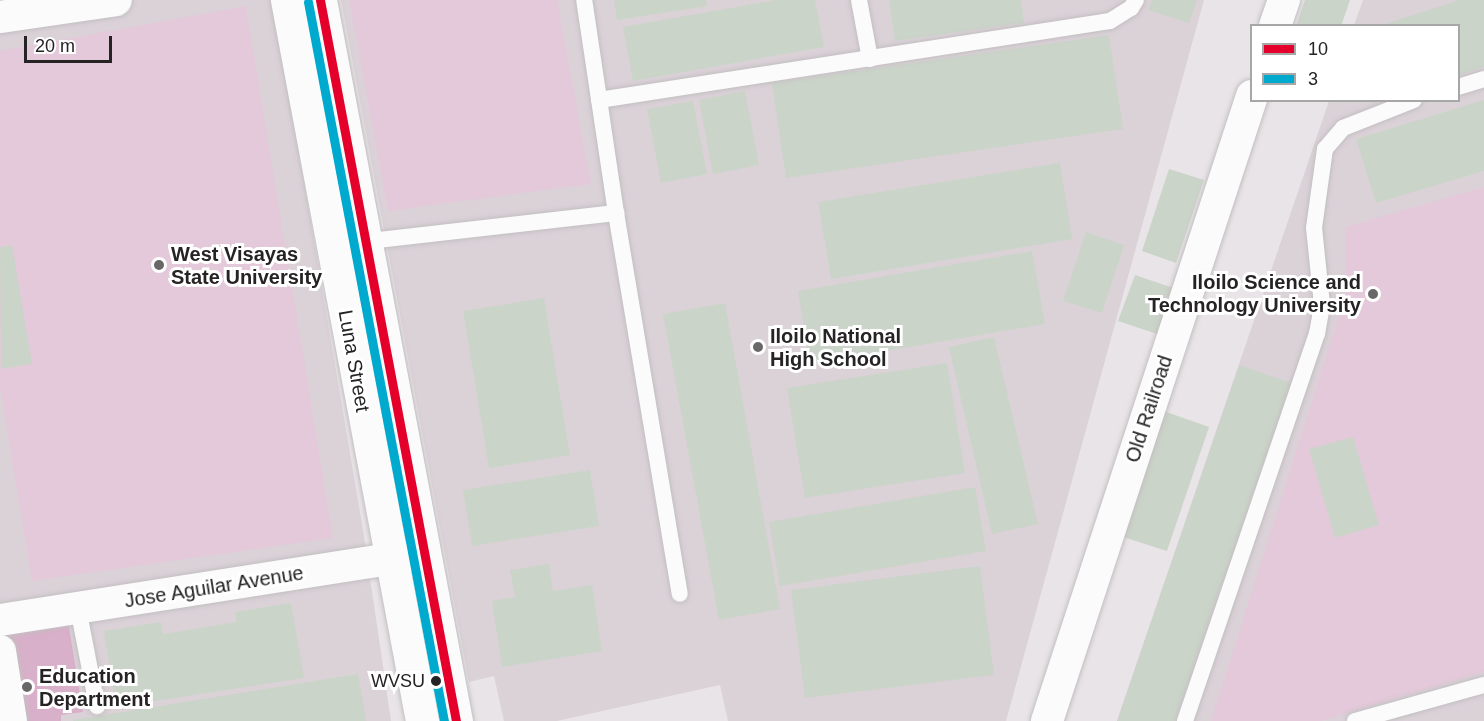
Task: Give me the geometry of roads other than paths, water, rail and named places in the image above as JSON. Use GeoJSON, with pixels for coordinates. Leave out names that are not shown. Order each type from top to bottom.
{"type":"FeatureCollection","features":[{"type":"Feature","properties":{"kind":"main road","name":"Luna Street"},"geometry":{"type":"LineString","coordinates":[[287,0],[422,721]]}},
{"type":"Feature","properties":{"kind":"main road","name":"Luna Street"},"geometry":{"type":"LineString","coordinates":[[320,0],[427,553],[456,721]]}},
{"type":"Feature","properties":{"kind":"street"},"geometry":{"type":"LineString","coordinates":[[0,16],[116,0]]}},
{"type":"Feature","properties":{"kind":"street"},"geometry":{"type":"LineString","coordinates":[[1276,24],[1284,0]]}},
{"type":"Feature","properties":{"kind":"street","name":"Old Railroad"},"geometry":{"type":"LineString","coordinates":[[1047,721],[1250,99]]}},
{"type":"Feature","properties":{"kind":"street","name":"Jose Aguilar Avenue"},"geometry":{"type":"LineString","coordinates":[[0,620],[427,553]]}},
{"type":"Feature","properties":{"kind":"street"},"geometry":{"type":"LineString","coordinates":[[0,651],[11,721]]}},
{"type":"Feature","properties":{"kind":"lane"},"geometry":{"type":"LineString","coordinates":[[584,0],[616,213],[680,594]]}},
{"type":"Feature","properties":{"kind":"lane"},"geometry":{"type":"LineString","coordinates":[[859,0],[870,58]]}},
{"type":"Feature","properties":{"kind":"lane"},"geometry":{"type":"LineString","coordinates":[[599,100],[1110,21],[1131,8],[1136,0]]}},
{"type":"Feature","properties":{"kind":"lane"},"geometry":{"type":"LineString","coordinates":[[1460,86],[1484,79]]}},
{"type":"Feature","properties":{"kind":"lane"},"geometry":{"type":"LineString","coordinates":[[1185,721],[1317,334],[1322,304],[1314,228],[1325,149],[1343,128],[1409,102]]}},
{"type":"Feature","properties":{"kind":"lane"},"geometry":{"type":"LineString","coordinates":[[333,243],[367,242],[616,213]]}},
{"type":"Feature","properties":{"kind":"lane"},"geometry":{"type":"LineString","coordinates":[[78,608],[97,706]]}},
{"type":"Feature","properties":{"kind":"lane"},"geometry":{"type":"LineString","coordinates":[[1355,721],[1484,685]]}},
{"type":"Feature","properties":{"kind":"place","name":"West Visayas State University"},"geometry":{"type":"Point","coordinates":[159,265]}},
{"type":"Feature","properties":{"kind":"place","name":"Iloilo Science and Technology University"},"geometry":{"type":"Point","coordinates":[1373,294]}},
{"type":"Feature","properties":{"kind":"place","name":"Iloilo National High School"},"geometry":{"type":"Point","coordinates":[758,347]}},
{"type":"Feature","properties":{"kind":"place","name":"WVSU"},"geometry":{"type":"Point","coordinates":[436,681]}},
{"type":"Feature","properties":{"kind":"place","name":"Education Department"},"geometry":{"type":"Point","coordinates":[27,687]}}]}
